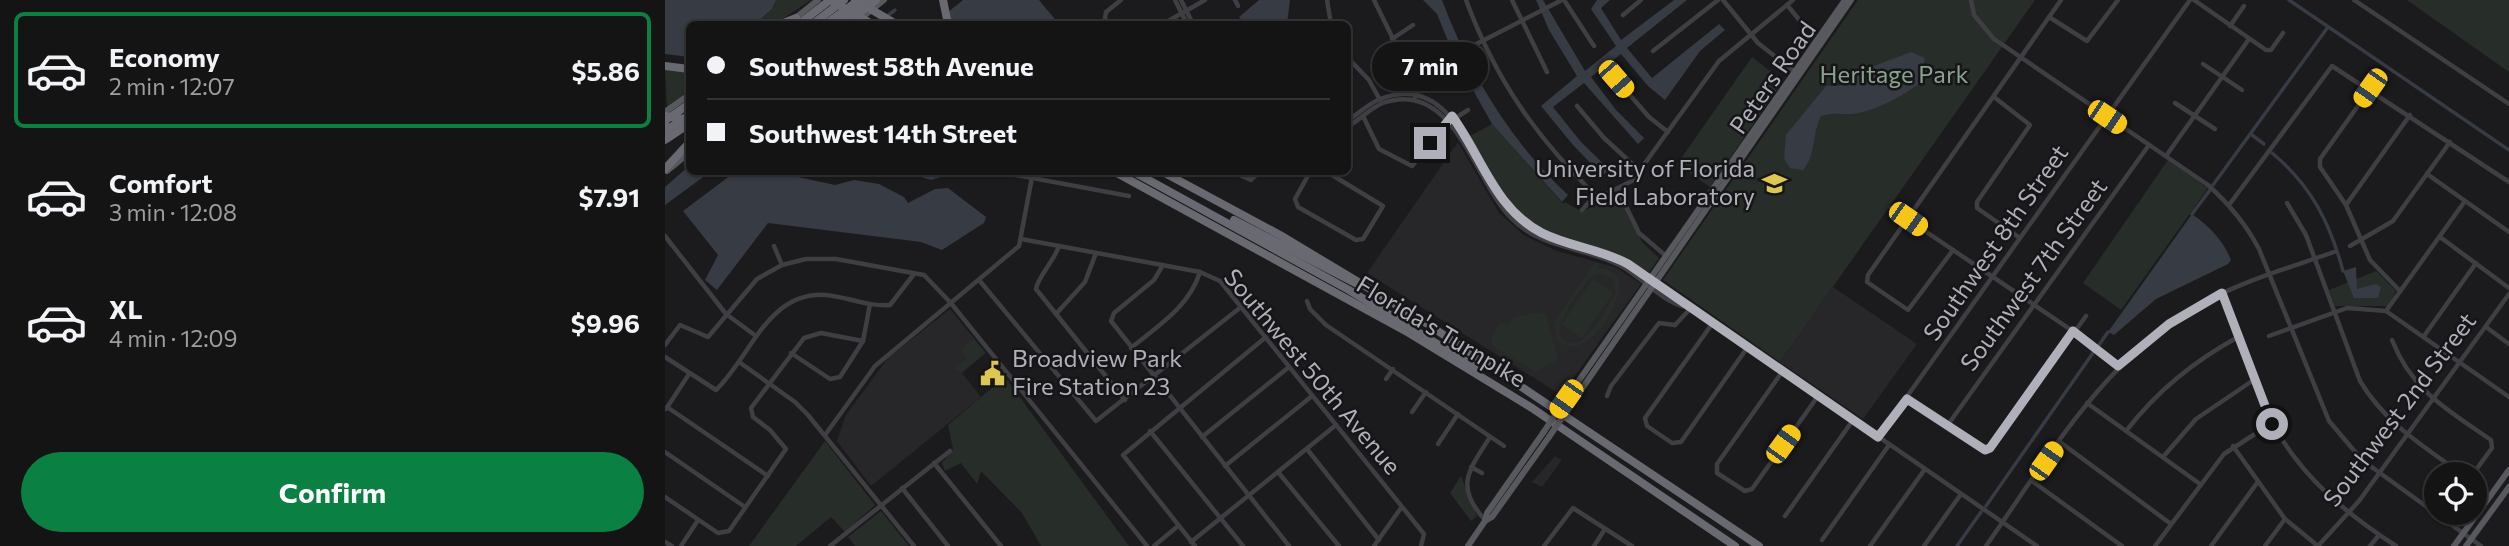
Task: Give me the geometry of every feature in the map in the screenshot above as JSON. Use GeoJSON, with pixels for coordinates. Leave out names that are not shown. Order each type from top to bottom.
{"type":"FeatureCollection","features":[{"type":"Feature","properties":{"kind":"highway"},"geometry":{"type":"LineString","coordinates":[[797,21],[830,0],[867,21]]}},
{"type":"Feature","properties":{"kind":"highway"},"geometry":{"type":"LineString","coordinates":[[817,21],[844,0]]}},
{"type":"Feature","properties":{"kind":"highway"},"geometry":{"type":"LineString","coordinates":[[830,21],[857,0],[891,21]]}},
{"type":"Feature","properties":{"kind":"highway"},"geometry":{"type":"LineString","coordinates":[[840,21],[865,0]]}},
{"type":"Feature","properties":{"kind":"highway"},"geometry":{"type":"LineString","coordinates":[[849,21],[876,0]]}},
{"type":"Feature","properties":{"kind":"highway"},"geometry":{"type":"LineString","coordinates":[[943,0],[947,21]]}},
{"type":"Feature","properties":{"kind":"highway"},"geometry":{"type":"LineString","coordinates":[[665,66],[686,69]]}},
{"type":"Feature","properties":{"kind":"highway"},"geometry":{"type":"LineString","coordinates":[[665,117],[686,106]]}},
{"type":"Feature","properties":{"kind":"highway"},"geometry":{"type":"LineString","coordinates":[[665,117],[686,120]]}},
{"type":"Feature","properties":{"kind":"highway"},"geometry":{"type":"LineString","coordinates":[[665,117],[665,132],[686,122]]}},
{"type":"Feature","properties":{"kind":"highway"},"geometry":{"type":"LineString","coordinates":[[665,140],[686,122]]}},
{"type":"Feature","properties":{"kind":"highway"},"geometry":{"type":"LineString","coordinates":[[665,171],[686,146]]}},
{"type":"Feature","properties":{"kind":"highway","name":"Florida's Turnpike"},"geometry":{"type":"LineString","coordinates":[[1121,175],[1409,332],[1532,408],[1735,546]]}},
{"type":"Feature","properties":{"kind":"highway"},"geometry":{"type":"LineString","coordinates":[[1140,175],[1403,321],[1507,387],[1532,408]]}},
{"type":"Feature","properties":{"kind":"highway"},"geometry":{"type":"LineString","coordinates":[[1151,175],[1350,283],[1372,289]]}},
{"type":"Feature","properties":{"kind":"highway","name":"Florida's Turnpike"},"geometry":{"type":"LineString","coordinates":[[1168,175],[1372,289],[1488,363],[1759,546]]}},
{"type":"Feature","properties":{"kind":"main road"},"geometry":{"type":"LineString","coordinates":[[797,21],[818,0]]}},
{"type":"Feature","properties":{"kind":"main road"},"geometry":{"type":"LineString","coordinates":[[858,21],[884,0]]}},
{"type":"Feature","properties":{"kind":"main road","name":"Peters Road"},"geometry":{"type":"LineString","coordinates":[[1468,546],[1485,521],[1492,517],[1845,0]]}},
{"type":"Feature","properties":{"kind":"main road","name":"Peters Road"},"geometry":{"type":"LineString","coordinates":[[1651,283],[1666,256],[1851,0]]}},
{"type":"Feature","properties":{"kind":"main road"},"geometry":{"type":"LineString","coordinates":[[665,117],[686,99]]}},
{"type":"Feature","properties":{"kind":"main road"},"geometry":{"type":"LineString","coordinates":[[665,171],[686,155]]}},
{"type":"Feature","properties":{"kind":"main road"},"geometry":{"type":"LineString","coordinates":[[2454,546],[2509,470]]}},
{"type":"Feature","properties":{"kind":"main road"},"geometry":{"type":"LineString","coordinates":[[2469,543],[2509,487]]}},
{"type":"Feature","properties":{"kind":"street"},"geometry":{"type":"LineString","coordinates":[[1106,21],[1106,12],[1121,0]]}},
{"type":"Feature","properties":{"kind":"street"},"geometry":{"type":"LineString","coordinates":[[1175,0],[1191,21]]}},
{"type":"Feature","properties":{"kind":"street"},"geometry":{"type":"LineString","coordinates":[[1181,0],[1186,21]]}},
{"type":"Feature","properties":{"kind":"street"},"geometry":{"type":"LineString","coordinates":[[1168,21],[1205,0]]}},
{"type":"Feature","properties":{"kind":"street"},"geometry":{"type":"LineString","coordinates":[[1235,0],[1238,6]]}},
{"type":"Feature","properties":{"kind":"street"},"geometry":{"type":"LineString","coordinates":[[1327,0],[1330,21]]}},
{"type":"Feature","properties":{"kind":"street"},"geometry":{"type":"LineString","coordinates":[[1374,0],[1392,39],[1406,58],[1424,71]]}},
{"type":"Feature","properties":{"kind":"street"},"geometry":{"type":"LineString","coordinates":[[1467,0],[1482,42],[1527,120],[1560,160],[1598,198]]}},
{"type":"Feature","properties":{"kind":"street"},"geometry":{"type":"LineString","coordinates":[[1512,0],[1547,72]]}},
{"type":"Feature","properties":{"kind":"street"},"geometry":{"type":"LineString","coordinates":[[1415,99],[1424,71],[1563,0],[1594,46]]}},
{"type":"Feature","properties":{"kind":"street"},"geometry":{"type":"LineString","coordinates":[[1623,15],[1641,0]]}},
{"type":"Feature","properties":{"kind":"street"},"geometry":{"type":"LineString","coordinates":[[1653,51],[1721,0],[1770,54],[1797,73]]}},
{"type":"Feature","properties":{"kind":"street"},"geometry":{"type":"LineString","coordinates":[[1582,210],[1598,198],[1618,190],[1640,171],[1713,68],[1793,0]]}},
{"type":"Feature","properties":{"kind":"street"},"geometry":{"type":"LineString","coordinates":[[1971,0],[1974,15],[1987,33],[2166,156],[2208,186],[2229,205],[2249,230],[2270,275],[2329,421],[2362,460],[2463,534],[2469,543],[2481,546]]}},
{"type":"Feature","properties":{"kind":"street"},"geometry":{"type":"LineString","coordinates":[[1953,250],[1908,310],[1867,282],[1868,275],[2061,0]]}},
{"type":"Feature","properties":{"kind":"street"},"geometry":{"type":"LineString","coordinates":[[2049,17],[2087,41],[2118,0]]}},
{"type":"Feature","properties":{"kind":"street"},"geometry":{"type":"LineString","coordinates":[[2192,0],[2249,39],[2271,50],[2283,33]]}},
{"type":"Feature","properties":{"kind":"street","name":"Southwest 8th Street"},"geometry":{"type":"LineString","coordinates":[[1878,437],[2192,0]]}},
{"type":"Feature","properties":{"kind":"street"},"geometry":{"type":"LineString","coordinates":[[2354,0],[2509,104]]}},
{"type":"Feature","properties":{"kind":"street"},"geometry":{"type":"LineString","coordinates":[[1787,5],[1801,22]]}},
{"type":"Feature","properties":{"kind":"street"},"geometry":{"type":"LineString","coordinates":[[2230,26],[2244,6]]}},
{"type":"Feature","properties":{"kind":"street"},"geometry":{"type":"LineString","coordinates":[[1392,39],[1413,25]]}},
{"type":"Feature","properties":{"kind":"street"},"geometry":{"type":"LineString","coordinates":[[2166,156],[2249,39]]}},
{"type":"Feature","properties":{"kind":"street"},"geometry":{"type":"LineString","coordinates":[[1351,61],[1369,80],[1381,101]]}},
{"type":"Feature","properties":{"kind":"street"},"geometry":{"type":"LineString","coordinates":[[2203,64],[2242,90]]}},
{"type":"Feature","properties":{"kind":"street"},"geometry":{"type":"LineString","coordinates":[[2229,205],[2332,66],[2370,88],[2509,182]]}},
{"type":"Feature","properties":{"kind":"street"},"geometry":{"type":"LineString","coordinates":[[1616,79],[1649,117],[1668,132]]}},
{"type":"Feature","properties":{"kind":"street"},"geometry":{"type":"LineString","coordinates":[[2370,88],[2319,163],[2346,205],[2379,272],[2400,292]]}},
{"type":"Feature","properties":{"kind":"street"},"geometry":{"type":"LineString","coordinates":[[1994,97],[2029,125],[1977,202],[1977,208],[2020,238]]}},
{"type":"Feature","properties":{"kind":"street"},"geometry":{"type":"LineString","coordinates":[[1351,119],[1381,101],[1415,99],[1451,118],[1493,196],[1517,224],[1557,246],[1618,265],[1651,283],[2037,546]]}},
{"type":"Feature","properties":{"kind":"street"},"geometry":{"type":"LineString","coordinates":[[1351,124],[1381,101]]}},
{"type":"Feature","properties":{"kind":"street"},"geometry":{"type":"LineString","coordinates":[[2175,103],[2215,130]]}},
{"type":"Feature","properties":{"kind":"street"},"geometry":{"type":"LineString","coordinates":[[1577,106],[1604,138],[1640,171]]}},
{"type":"Feature","properties":{"kind":"street"},"geometry":{"type":"LineString","coordinates":[[1363,116],[1379,149],[1412,166],[1451,118],[1468,110]]}},
{"type":"Feature","properties":{"kind":"street"},"geometry":{"type":"LineString","coordinates":[[2346,205],[2410,115]]}},
{"type":"Feature","properties":{"kind":"street"},"geometry":{"type":"LineString","coordinates":[[2350,246],[2362,242],[2393,221],[2450,142]]}},
{"type":"Feature","properties":{"kind":"street","name":"Southwest 7th Street"},"geometry":{"type":"LineString","coordinates":[[1947,426],[2149,145]]}},
{"type":"Feature","properties":{"kind":"street"},"geometry":{"type":"LineString","coordinates":[[2427,174],[2509,232]]}},
{"type":"Feature","properties":{"kind":"street"},"geometry":{"type":"LineString","coordinates":[[825,435],[875,366],[1015,250],[1021,239],[1033,175],[1129,196]]}},
{"type":"Feature","properties":{"kind":"street"},"geometry":{"type":"LineString","coordinates":[[1240,175],[1251,180],[1256,175]]}},
{"type":"Feature","properties":{"kind":"street"},"geometry":{"type":"LineString","coordinates":[[1309,175],[1296,202],[1298,207],[1360,240],[1382,211],[1379,202],[1332,175]]}},
{"type":"Feature","properties":{"kind":"street"},"geometry":{"type":"LineString","coordinates":[[1618,190],[1639,233],[1666,256]]}},
{"type":"Feature","properties":{"kind":"street"},"geometry":{"type":"LineString","coordinates":[[2386,311],[2465,201]]}},
{"type":"Feature","properties":{"kind":"street"},"geometry":{"type":"LineString","coordinates":[[2287,203],[2300,223],[2315,259],[2360,381],[2379,411],[2407,436],[2445,462]]}},
{"type":"Feature","properties":{"kind":"street"},"geometry":{"type":"LineString","coordinates":[[1891,208],[2073,331],[2118,366]]}},
{"type":"Feature","properties":{"kind":"street"},"geometry":{"type":"LineString","coordinates":[[665,236],[726,314],[757,336]]}},
{"type":"Feature","properties":{"kind":"street"},"geometry":{"type":"LineString","coordinates":[[2439,237],[2509,288]]}},
{"type":"Feature","properties":{"kind":"street","name":"Southwest 50th Avenue"},"geometry":{"type":"LineString","coordinates":[[1021,239],[1200,272],[1220,281],[1424,534],[1422,545]]}},
{"type":"Feature","properties":{"kind":"street"},"geometry":{"type":"LineString","coordinates":[[774,246],[782,265]]}},
{"type":"Feature","properties":{"kind":"street"},"geometry":{"type":"LineString","coordinates":[[1059,246],[1049,270],[1036,284],[1039,294],[1125,400]]}},
{"type":"Feature","properties":{"kind":"street"},"geometry":{"type":"LineString","coordinates":[[1986,546],[2087,404],[2118,366],[2169,324],[2222,293],[2333,252]]}},
{"type":"Feature","properties":{"kind":"street"},"geometry":{"type":"LineString","coordinates":[[1056,314],[1085,282],[1097,253]]}},
{"type":"Feature","properties":{"kind":"street"},"geometry":{"type":"LineString","coordinates":[[665,345],[681,326],[708,337],[757,279],[782,265],[806,259],[836,259],[927,276],[1147,546]]}},
{"type":"Feature","properties":{"kind":"street"},"geometry":{"type":"LineString","coordinates":[[2424,336],[2476,263]]}},
{"type":"Feature","properties":{"kind":"street"},"geometry":{"type":"LineString","coordinates":[[1163,265],[1160,275],[1111,321],[1289,546]]}},
{"type":"Feature","properties":{"kind":"street"},"geometry":{"type":"LineString","coordinates":[[1131,348],[1191,295],[1200,272]]}},
{"type":"Feature","properties":{"kind":"street"},"geometry":{"type":"LineString","coordinates":[[665,358],[716,390],[779,310],[806,297],[826,295],[890,305],[914,274]]}},
{"type":"Feature","properties":{"kind":"street"},"geometry":{"type":"LineString","coordinates":[[979,280],[1096,421],[1241,307]]}},
{"type":"Feature","properties":{"kind":"street"},"geometry":{"type":"LineString","coordinates":[[2222,293],[2272,424],[2310,480],[2349,513],[2396,546]]}},
{"type":"Feature","properties":{"kind":"street","name":"Southwest 2nd Street"},"geometry":{"type":"LineString","coordinates":[[2318,546],[2380,474],[2509,294]]}},
{"type":"Feature","properties":{"kind":"street"},"geometry":{"type":"LineString","coordinates":[[1307,301],[1310,309],[1326,325],[1504,446]]}},
{"type":"Feature","properties":{"kind":"street"},"geometry":{"type":"LineString","coordinates":[[791,353],[835,380],[840,377],[863,341],[870,304]]}},
{"type":"Feature","properties":{"kind":"street"},"geometry":{"type":"LineString","coordinates":[[2269,336],[2334,311],[2359,307],[2386,311],[2509,397]]}},
{"type":"Feature","properties":{"kind":"street"},"geometry":{"type":"LineString","coordinates":[[1607,396],[1611,386],[1659,323],[1675,325],[1689,308]]}},
{"type":"Feature","properties":{"kind":"street"},"geometry":{"type":"LineString","coordinates":[[1907,399],[1985,450],[1990,448],[2085,316]]}},
{"type":"Feature","properties":{"kind":"street"},"geometry":{"type":"LineString","coordinates":[[1712,324],[1644,422],[1677,444],[1747,348]]}},
{"type":"Feature","properties":{"kind":"street"},"geometry":{"type":"LineString","coordinates":[[2486,327],[2509,344]]}},
{"type":"Feature","properties":{"kind":"street"},"geometry":{"type":"LineString","coordinates":[[665,497],[698,520],[725,534],[786,449],[750,413],[769,383],[798,343],[810,335],[821,333],[863,341]]}},
{"type":"Feature","properties":{"kind":"street"},"geometry":{"type":"LineString","coordinates":[[1266,337],[1123,455],[1178,526],[1193,544],[1220,518],[1336,425]]}},
{"type":"Feature","properties":{"kind":"street"},"geometry":{"type":"LineString","coordinates":[[2126,431],[2144,408],[2183,370],[2238,337]]}},
{"type":"Feature","properties":{"kind":"street"},"geometry":{"type":"LineString","coordinates":[[2392,341],[2407,373],[2433,400],[2492,444],[2481,462]]}},
{"type":"Feature","properties":{"kind":"street"},"geometry":{"type":"LineString","coordinates":[[739,362],[795,402],[825,435],[914,546]]}},
{"type":"Feature","properties":{"kind":"street"},"geometry":{"type":"LineString","coordinates":[[1202,438],[1289,367]]}},
{"type":"Feature","properties":{"kind":"street"},"geometry":{"type":"LineString","coordinates":[[1386,379],[1393,369]]}},
{"type":"Feature","properties":{"kind":"street"},"geometry":{"type":"LineString","coordinates":[[1781,372],[1715,469],[1717,473],[1749,491],[1818,396]]}},
{"type":"Feature","properties":{"kind":"street"},"geometry":{"type":"LineString","coordinates":[[689,374],[666,408],[768,476]]}},
{"type":"Feature","properties":{"kind":"street"},"geometry":{"type":"LineString","coordinates":[[2162,457],[2196,419],[2255,379]]}},
{"type":"Feature","properties":{"kind":"street"},"geometry":{"type":"LineString","coordinates":[[1412,412],[1426,392]]}},
{"type":"Feature","properties":{"kind":"street"},"geometry":{"type":"LineString","coordinates":[[1226,466],[1312,396]]}},
{"type":"Feature","properties":{"kind":"street"},"geometry":{"type":"LineString","coordinates":[[2087,404],[2200,484]]}},
{"type":"Feature","properties":{"kind":"street"},"geometry":{"type":"LineString","coordinates":[[1438,444],[1458,414]]}},
{"type":"Feature","properties":{"kind":"street"},"geometry":{"type":"LineString","coordinates":[[1785,516],[1853,420]]}},
{"type":"Feature","properties":{"kind":"street"},"geometry":{"type":"LineString","coordinates":[[2155,546],[2200,484],[2233,446],[2272,424]]}},
{"type":"Feature","properties":{"kind":"street"},"geometry":{"type":"LineString","coordinates":[[1150,431],[1243,546]]}},
{"type":"Feature","properties":{"kind":"street"},"geometry":{"type":"LineString","coordinates":[[1485,521],[1470,500],[1467,484],[1471,467],[1490,437]]}},
{"type":"Feature","properties":{"kind":"street"},"geometry":{"type":"LineString","coordinates":[[2060,442],[2171,524]]}},
{"type":"Feature","properties":{"kind":"street"},"geometry":{"type":"LineString","coordinates":[[1822,540],[1889,445]]}},
{"type":"Feature","properties":{"kind":"street"},"geometry":{"type":"LineString","coordinates":[[2233,446],[2257,484],[2285,519],[2318,546]]}},
{"type":"Feature","properties":{"kind":"street"},"geometry":{"type":"LineString","coordinates":[[1307,449],[1379,540]]}},
{"type":"Feature","properties":{"kind":"street"},"geometry":{"type":"LineString","coordinates":[[830,546],[950,451]]}},
{"type":"Feature","properties":{"kind":"street"},"geometry":{"type":"LineString","coordinates":[[665,452],[745,507]]}},
{"type":"Feature","properties":{"kind":"street"},"geometry":{"type":"LineString","coordinates":[[934,463],[1001,546]]}},
{"type":"Feature","properties":{"kind":"street"},"geometry":{"type":"LineString","coordinates":[[1471,467],[1482,473]]}},
{"type":"Feature","properties":{"kind":"street"},"geometry":{"type":"LineString","coordinates":[[1870,546],[1925,469]]}},
{"type":"Feature","properties":{"kind":"street"},"geometry":{"type":"LineString","coordinates":[[1278,472],[1339,546]]}},
{"type":"Feature","properties":{"kind":"street"},"geometry":{"type":"LineString","coordinates":[[2032,481],[2122,546]]}},
{"type":"Feature","properties":{"kind":"street"},"geometry":{"type":"LineString","coordinates":[[2211,546],[2257,484]]}},
{"type":"Feature","properties":{"kind":"street"},"geometry":{"type":"LineString","coordinates":[[902,488],[948,546]]}},
{"type":"Feature","properties":{"kind":"street"},"geometry":{"type":"LineString","coordinates":[[1924,546],[1961,494]]}},
{"type":"Feature","properties":{"kind":"street"},"geometry":{"type":"LineString","coordinates":[[1374,546],[1401,508]]}},
{"type":"Feature","properties":{"kind":"street"},"geometry":{"type":"LineString","coordinates":[[1544,546],[1573,508],[1632,546]]}},
{"type":"Feature","properties":{"kind":"street"},"geometry":{"type":"LineString","coordinates":[[2265,546],[2285,519]]}},
{"type":"Feature","properties":{"kind":"street"},"geometry":{"type":"LineString","coordinates":[[681,546],[698,520]]}},
{"type":"Feature","properties":{"kind":"street"},"geometry":{"type":"LineString","coordinates":[[1154,546],[1178,526]]}},
{"type":"Feature","properties":{"kind":"street"},"geometry":{"type":"LineString","coordinates":[[1594,546],[1605,529]]}},
{"type":"Feature","properties":{"kind":"street"},"geometry":{"type":"LineString","coordinates":[[2370,546],[2379,535]]}},
{"type":"Feature","properties":{"kind":"street"},"geometry":{"type":"LineString","coordinates":[[665,542],[672,546]]}},
{"type":"Feature","properties":{"kind":"shaded area"},"geometry":{"type":"Polygon","coordinates":[[[665,0],[776,0],[772,9],[758,21],[686,21],[686,57],[665,54],[665,0]]]}},
{"type":"Feature","properties":{"kind":"shaded area"},"geometry":{"type":"Polygon","coordinates":[[[963,0],[1039,0],[1056,21],[946,21],[943,16],[963,0]]]}},
{"type":"Feature","properties":{"kind":"shaded area"},"geometry":{"type":"Polygon","coordinates":[[[1259,0],[1290,0],[1287,21],[1243,21],[1239,17],[1259,0]]]}},
{"type":"Feature","properties":{"kind":"shaded area"},"geometry":{"type":"Polygon","coordinates":[[[1423,0],[1442,0],[1479,80],[1510,129],[1568,195],[1562,202],[1492,124],[1454,56],[1437,14],[1423,0]]]}},
{"type":"Feature","properties":{"kind":"shaded area"},"geometry":{"type":"Polygon","coordinates":[[[1536,0],[1543,0],[1585,71],[1616,46],[1591,9],[1597,0],[1610,0],[1601,8],[1621,40],[1674,0],[1687,0],[1627,48],[1652,78],[1719,24],[1725,30],[1700,51],[1665,100],[1648,86],[1621,54],[1591,77],[1616,110],[1644,138],[1638,144],[1584,83],[1553,107],[1581,142],[1611,171],[1602,175],[1541,106],[1577,76],[1549,30],[1536,0]]]}},
{"type":"Feature","properties":{"kind":"shaded area"},"geometry":{"type":"Polygon","coordinates":[[[1911,52],[1925,58],[1920,83],[1891,101],[1867,111],[1821,116],[1807,164],[1803,170],[1790,168],[1784,159],[1786,135],[1826,86],[1839,86],[1874,66],[1911,52]]]}},
{"type":"Feature","properties":{"kind":"shaded area"},"geometry":{"type":"Polygon","coordinates":[[[1458,142],[1499,213],[1525,236],[1557,251],[1615,267],[1641,284],[1561,395],[1367,273],[1458,142]]]}},
{"type":"Feature","properties":{"kind":"shaded area"},"geometry":{"type":"Polygon","coordinates":[[[686,169],[686,175],[706,175],[665,205],[665,187],[686,169]]]}},
{"type":"Feature","properties":{"kind":"shaded area"},"geometry":{"type":"Polygon","coordinates":[[[731,175],[789,175],[835,185],[854,180],[879,184],[904,197],[908,203],[935,189],[948,188],[986,217],[984,223],[942,250],[921,242],[768,223],[717,290],[705,280],[718,255],[683,211],[731,175]]]}},
{"type":"Feature","properties":{"kind":"shaded area"},"geometry":{"type":"Polygon","coordinates":[[[915,175],[947,175],[931,180],[915,175]]]}},
{"type":"Feature","properties":{"kind":"shaded area"},"geometry":{"type":"Polygon","coordinates":[[[2192,214],[2215,234],[2231,260],[2228,264],[2156,299],[2114,335],[2108,332],[2192,214]]]}},
{"type":"Feature","properties":{"kind":"shaded area"},"geometry":{"type":"Polygon","coordinates":[[[2356,267],[2357,289],[2376,284],[2381,287],[2378,298],[2354,298],[2343,271],[2356,267]]]}},
{"type":"Feature","properties":{"kind":"shaded area"},"geometry":{"type":"Polygon","coordinates":[[[1833,287],[1917,344],[1863,419],[1780,362],[1833,287]]]}},
{"type":"Feature","properties":{"kind":"shaded area"},"geometry":{"type":"Polygon","coordinates":[[[950,309],[986,353],[962,373],[981,397],[871,486],[837,441],[846,415],[888,358],[950,309]]]}},
{"type":"Feature","properties":{"kind":"shaded area"},"geometry":{"type":"Polygon","coordinates":[[[1555,456],[1562,460],[1542,487],[1532,482],[1555,456]]]}},
{"type":"Feature","properties":{"kind":"green space"},"geometry":{"type":"Polygon","coordinates":[[[776,0],[811,0],[780,21],[758,21],[772,9],[776,0]]]}},
{"type":"Feature","properties":{"kind":"green space","name":"Heritage Park"},"geometry":{"type":"Polygon","coordinates":[[[1858,0],[2035,0],[1780,362],[1663,280],[1858,0]]]}},
{"type":"Feature","properties":{"kind":"green space"},"geometry":{"type":"Polygon","coordinates":[[[2407,0],[2509,0],[2509,72],[2407,0]]]}},
{"type":"Feature","properties":{"kind":"green space"},"geometry":{"type":"Polygon","coordinates":[[[1752,57],[1783,81],[1710,187],[1677,164],[1752,57]]]}},
{"type":"Feature","properties":{"kind":"green space"},"geometry":{"type":"Polygon","coordinates":[[[665,69],[686,72],[686,94],[667,108],[665,69]]]}},
{"type":"Feature","properties":{"kind":"green space"},"geometry":{"type":"Polygon","coordinates":[[[1492,124],[1563,204],[1565,202],[1582,212],[1616,193],[1620,195],[1642,242],[1659,258],[1649,272],[1620,256],[1551,235],[1518,214],[1498,189],[1468,137],[1492,124]]]}},
{"type":"Feature","properties":{"kind":"green space"},"geometry":{"type":"Polygon","coordinates":[[[2168,160],[2208,188],[2121,310],[2083,283],[2168,160]]]}},
{"type":"Feature","properties":{"kind":"green space"},"geometry":{"type":"Polygon","coordinates":[[[1595,262],[1599,265],[1597,269],[1607,269],[1618,277],[1619,287],[1610,314],[1591,338],[1579,345],[1568,346],[1557,339],[1554,323],[1595,262]],[[1597,273],[1579,292],[1560,328],[1559,335],[1567,342],[1575,343],[1583,339],[1599,322],[1615,294],[1613,278],[1597,273]]]}},
{"type":"Feature","properties":{"kind":"green space"},"geometry":{"type":"Polygon","coordinates":[[[2376,271],[2396,291],[2388,306],[2335,306],[2329,290],[2376,271]]]}},
{"type":"Feature","properties":{"kind":"green space"},"geometry":{"type":"Polygon","coordinates":[[[1593,279],[1613,293],[1582,338],[1562,324],[1593,279]]]}},
{"type":"Feature","properties":{"kind":"green space"},"geometry":{"type":"Polygon","coordinates":[[[1542,312],[1546,315],[1558,359],[1535,372],[1493,346],[1491,338],[1500,322],[1508,325],[1514,317],[1542,312]]]}},
{"type":"Feature","properties":{"kind":"green space"},"geometry":{"type":"Polygon","coordinates":[[[974,339],[985,353],[961,372],[955,368],[967,358],[961,350],[974,339]]]}},
{"type":"Feature","properties":{"kind":"green space"},"geometry":{"type":"Polygon","coordinates":[[[1005,377],[1129,546],[1041,546],[1022,513],[981,471],[977,484],[961,463],[945,471],[942,463],[953,449],[948,425],[1005,377]]]}},
{"type":"Feature","properties":{"kind":"green space"},"geometry":{"type":"Polygon","coordinates":[[[825,441],[875,505],[845,532],[831,517],[796,546],[749,546],[825,441]]]}},
{"type":"Feature","properties":{"kind":"green space"},"geometry":{"type":"Polygon","coordinates":[[[1461,476],[1477,516],[1471,521],[1450,493],[1461,476]]]}},
{"type":"Feature","properties":{"kind":"green space"},"geometry":{"type":"Polygon","coordinates":[[[881,511],[909,546],[855,546],[848,537],[881,511]]]}},
{"type":"Feature","properties":{"kind":"waterway"},"geometry":{"type":"LineString","coordinates":[[2289,0],[2509,150]]}},
{"type":"Feature","properties":{"kind":"waterway"},"geometry":{"type":"LineString","coordinates":[[881,21],[895,10]]}},
{"type":"Feature","properties":{"kind":"waterway"},"geometry":{"type":"LineString","coordinates":[[2213,185],[2328,27]]}},
{"type":"Feature","properties":{"kind":"waterway"},"geometry":{"type":"LineString","coordinates":[[2252,135],[2264,144]]}},
{"type":"Feature","properties":{"kind":"waterway"},"geometry":{"type":"LineString","coordinates":[[2272,153],[2298,178],[2317,206],[2332,237],[2343,271]]}},
{"type":"Feature","properties":{"kind":"waterway"},"geometry":{"type":"LineString","coordinates":[[2192,214],[2210,190]]}},
{"type":"Feature","properties":{"kind":"waterway"},"geometry":{"type":"LineString","coordinates":[[2099,345],[2108,332]]}},
{"type":"Feature","properties":{"kind":"waterway"},"geometry":{"type":"LineString","coordinates":[[1986,506],[2095,350]]}},
{"type":"Feature","properties":{"kind":"waterway"},"geometry":{"type":"LineString","coordinates":[[1957,546],[1981,512]]}},
{"type":"Feature","properties":{"kind":"place","name":"University of Florida Field Laboratory"},"geometry":{"type":"Point","coordinates":[1775,183]}},
{"type":"Feature","properties":{"kind":"place","name":"Broadview Park Fire Station 23"},"geometry":{"type":"Point","coordinates":[992,373]}},
{"type":"Feature","properties":{"kind":"route"},"geometry":{"type":"LineString","coordinates":[[1430,143],[1452,116],[1497,193],[1515,215],[1532,228],[1628,264],[1878,437],[1907,399],[1980,449],[1990,448],[2073,331],[2118,366],[2169,324],[2222,293],[2272,424]]}}]}
